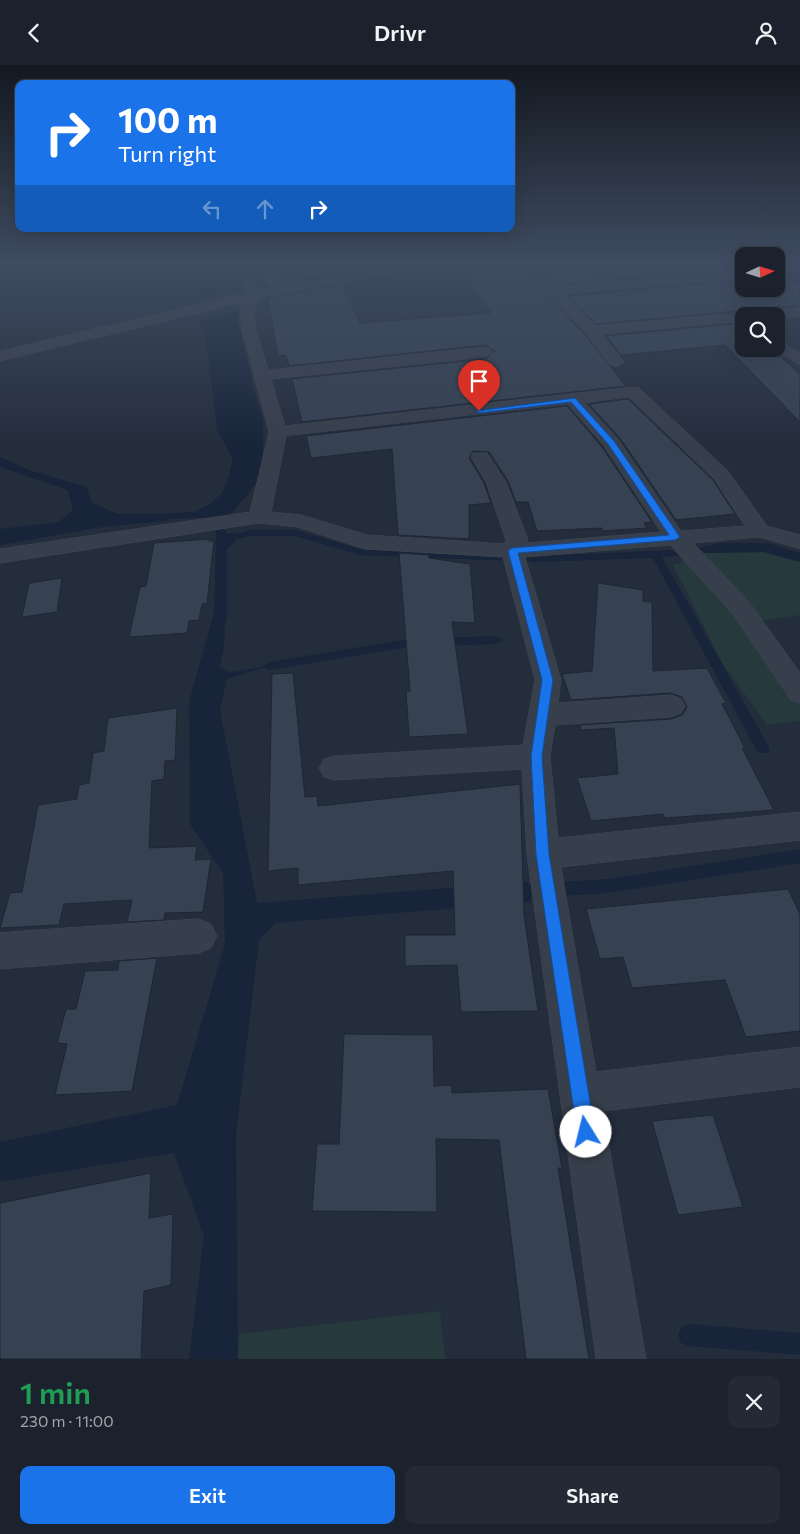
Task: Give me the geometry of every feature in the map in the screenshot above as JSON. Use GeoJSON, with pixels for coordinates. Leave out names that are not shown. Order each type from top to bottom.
{"type":"FeatureCollection","features":[{"type":"Feature","properties":{"kind":"street"},"geometry":{"type":"LineString","coordinates":[[0,356],[132,324]]}},
{"type":"Feature","properties":{"kind":"street"},"geometry":{"type":"LineString","coordinates":[[248,324],[278,433],[259,517]]}},
{"type":"Feature","properties":{"kind":"street"},"geometry":{"type":"LineString","coordinates":[[584,324],[616,362]]}},
{"type":"Feature","properties":{"kind":"street"},"geometry":{"type":"LineString","coordinates":[[591,331],[664,324]]}},
{"type":"Feature","properties":{"kind":"street"},"geometry":{"type":"LineString","coordinates":[[785,349],[800,360]]}},
{"type":"Feature","properties":{"kind":"street"},"geometry":{"type":"LineString","coordinates":[[262,375],[485,352]]}},
{"type":"Feature","properties":{"kind":"street"},"geometry":{"type":"LineString","coordinates":[[278,433],[633,392],[721,475],[759,531]]}},
{"type":"Feature","properties":{"kind":"street"},"geometry":{"type":"LineString","coordinates":[[573,400],[611,443],[675,537],[742,608],[800,693]]}},
{"type":"Feature","properties":{"kind":"street"},"geometry":{"type":"LineString","coordinates":[[480,457],[496,482],[517,540],[514,559],[548,680],[536,756],[544,864],[621,1359]]}},
{"type":"Feature","properties":{"kind":"street"},"geometry":{"type":"LineString","coordinates":[[1,558],[259,517],[302,521],[365,542],[514,559],[675,537],[759,531],[800,542]]}},
{"type":"Feature","properties":{"kind":"street"},"geometry":{"type":"LineString","coordinates":[[542,715],[670,707]]}},
{"type":"Feature","properties":{"kind":"street"},"geometry":{"type":"LineString","coordinates":[[334,769],[536,756]]}},
{"type":"Feature","properties":{"kind":"street"},"geometry":{"type":"LineString","coordinates":[[544,864],[800,826]]}},
{"type":"Feature","properties":{"kind":"street"},"geometry":{"type":"LineString","coordinates":[[0,951],[199,936]]}},
{"type":"Feature","properties":{"kind":"street"},"geometry":{"type":"LineString","coordinates":[[580,1094],[800,1067]]}},
{"type":"Feature","properties":{"kind":"green space"},"geometry":{"type":"Polygon","coordinates":[[[764,552],[800,562],[800,615],[745,623],[800,703],[800,721],[767,725],[722,663],[673,565],[706,553],[764,552]]]}},
{"type":"Feature","properties":{"kind":"green space"},"geometry":{"type":"Polygon","coordinates":[[[440,1311],[445,1359],[238,1359],[239,1334],[440,1311]]]}},
{"type":"Feature","properties":{"kind":"water"},"geometry":{"type":"Polygon","coordinates":[[[199,324],[239,324],[263,420],[263,457],[258,481],[233,512],[217,519],[199,518],[198,510],[219,496],[226,484],[233,459],[217,430],[206,339],[199,324]]]}},
{"type":"Feature","properties":{"kind":"water"},"geometry":{"type":"Polygon","coordinates":[[[0,457],[29,470],[87,487],[91,502],[118,514],[166,514],[167,521],[102,527],[0,545],[0,529],[59,522],[73,510],[68,490],[0,467],[0,457]]]}},
{"type":"Feature","properties":{"kind":"water"},"geometry":{"type":"Polygon","coordinates":[[[232,534],[236,540],[227,550],[227,618],[212,664],[230,672],[269,666],[227,679],[220,710],[257,903],[527,882],[531,902],[275,923],[259,940],[236,1135],[238,1359],[189,1359],[204,1236],[174,1153],[0,1182],[0,1142],[177,1105],[225,944],[223,873],[190,824],[189,702],[214,613],[216,538],[232,534]]]}},
{"type":"Feature","properties":{"kind":"water"},"geometry":{"type":"Polygon","coordinates":[[[721,543],[768,543],[800,553],[800,562],[764,552],[706,553],[698,548],[721,543]]]}},
{"type":"Feature","properties":{"kind":"building"},"geometry":{"type":"Polygon","coordinates":[[[273,324],[575,324],[626,386],[302,422],[292,379],[485,359],[495,351],[485,345],[289,366],[286,355],[278,356],[273,324]]]}},
{"type":"Feature","properties":{"kind":"building"},"geometry":{"type":"Polygon","coordinates":[[[735,324],[735,355],[725,345],[621,355],[606,336],[735,324]]]}},
{"type":"Feature","properties":{"kind":"building"},"geometry":{"type":"Polygon","coordinates":[[[737,357],[781,357],[800,374],[800,422],[737,357]]]}},
{"type":"Feature","properties":{"kind":"building"},"geometry":{"type":"Polygon","coordinates":[[[628,399],[713,480],[735,514],[676,520],[620,438],[589,404],[628,399]]]}},
{"type":"Feature","properties":{"kind":"building"},"geometry":{"type":"Polygon","coordinates":[[[567,406],[602,447],[652,522],[644,523],[647,528],[602,531],[602,528],[537,531],[528,502],[516,502],[508,481],[489,452],[473,451],[469,458],[484,483],[491,503],[469,505],[469,539],[398,535],[392,449],[311,458],[306,436],[567,406]]]}},
{"type":"Feature","properties":{"kind":"building"},"geometry":{"type":"Polygon","coordinates":[[[209,539],[209,541],[214,541],[207,603],[202,604],[199,620],[189,621],[187,633],[129,637],[140,587],[146,586],[154,543],[209,539]]]}},
{"type":"Feature","properties":{"kind":"building"},"geometry":{"type":"Polygon","coordinates":[[[399,553],[429,555],[429,558],[470,564],[475,623],[452,622],[468,734],[409,737],[406,692],[410,691],[399,553]]]}},
{"type":"Feature","properties":{"kind":"building"},"geometry":{"type":"Polygon","coordinates":[[[62,578],[57,612],[22,617],[29,583],[62,578]]]}},
{"type":"Feature","properties":{"kind":"building"},"geometry":{"type":"Polygon","coordinates":[[[598,583],[643,590],[643,601],[652,602],[653,671],[707,668],[726,703],[722,704],[745,748],[742,748],[774,810],[665,818],[663,814],[591,821],[577,778],[618,774],[614,728],[581,730],[580,725],[671,719],[682,715],[687,707],[682,697],[671,693],[571,700],[562,674],[592,671],[598,583]]]}},
{"type":"Feature","properties":{"kind":"building"},"geometry":{"type":"Polygon","coordinates":[[[293,673],[305,797],[317,796],[318,806],[520,784],[524,915],[538,1011],[461,1012],[457,965],[405,966],[405,935],[455,935],[453,871],[298,885],[298,868],[268,871],[272,674],[293,673]]]}},
{"type":"Feature","properties":{"kind":"building"},"geometry":{"type":"Polygon","coordinates":[[[177,708],[175,760],[165,761],[164,779],[152,781],[149,848],[197,846],[195,860],[211,859],[203,912],[165,913],[164,920],[127,922],[132,900],[64,904],[59,925],[0,928],[10,893],[22,892],[38,805],[77,799],[79,785],[89,783],[93,753],[104,751],[108,718],[177,708]]]}},
{"type":"Feature","properties":{"kind":"building"},"geometry":{"type":"Polygon","coordinates":[[[788,889],[800,914],[800,1031],[746,1037],[725,980],[632,988],[623,957],[600,959],[586,909],[788,889]]]}},
{"type":"Feature","properties":{"kind":"building"},"geometry":{"type":"Polygon","coordinates":[[[157,958],[132,1091],[55,1095],[67,1044],[57,1043],[66,1009],[76,1009],[85,971],[118,970],[119,961],[157,958]]]}},
{"type":"Feature","properties":{"kind":"building"},"geometry":{"type":"Polygon","coordinates":[[[344,1034],[433,1035],[434,1086],[452,1085],[452,1093],[548,1089],[562,1168],[558,1168],[589,1359],[526,1359],[499,1140],[436,1139],[437,1212],[312,1211],[317,1144],[339,1144],[344,1034]]]}},
{"type":"Feature","properties":{"kind":"building"},"geometry":{"type":"Polygon","coordinates":[[[713,1115],[743,1207],[678,1215],[652,1121],[713,1115]]]}},
{"type":"Feature","properties":{"kind":"building"},"geometry":{"type":"Polygon","coordinates":[[[151,1173],[149,1218],[173,1214],[171,1285],[144,1291],[141,1359],[0,1359],[0,1203],[151,1173]]]}},
{"type":"Feature","properties":{"kind":"waterway"},"geometry":{"type":"LineString","coordinates":[[149,518],[214,513]]}},
{"type":"Feature","properties":{"kind":"waterway"},"geometry":{"type":"LineString","coordinates":[[216,514],[222,536]]}},
{"type":"Feature","properties":{"kind":"waterway"},"geometry":{"type":"LineString","coordinates":[[222,536],[234,537],[251,533],[296,533],[360,552],[536,559],[656,555]]}},
{"type":"Feature","properties":{"kind":"waterway"},"geometry":{"type":"LineString","coordinates":[[222,536],[222,553]]}},
{"type":"Feature","properties":{"kind":"waterway"},"geometry":{"type":"LineString","coordinates":[[656,555],[694,551]]}},
{"type":"Feature","properties":{"kind":"waterway"},"geometry":{"type":"LineString","coordinates":[[656,555],[763,749]]}},
{"type":"Feature","properties":{"kind":"waterway"},"geometry":{"type":"LineString","coordinates":[[211,680],[218,647],[219,626]]}},
{"type":"Feature","properties":{"kind":"waterway"},"geometry":{"type":"LineString","coordinates":[[269,666],[409,643],[497,640]]}},
{"type":"Feature","properties":{"kind":"waterway"},"geometry":{"type":"LineString","coordinates":[[512,892],[608,886],[800,856]]}},
{"type":"Feature","properties":{"kind":"waterway"},"geometry":{"type":"LineString","coordinates":[[689,1335],[800,1344]]}},
{"type":"Feature","properties":{"kind":"route"},"geometry":{"type":"LineString","coordinates":[[479,411],[573,400],[611,443],[675,537],[512,551],[548,680],[536,756],[542,854],[586,1132]]}}]}
